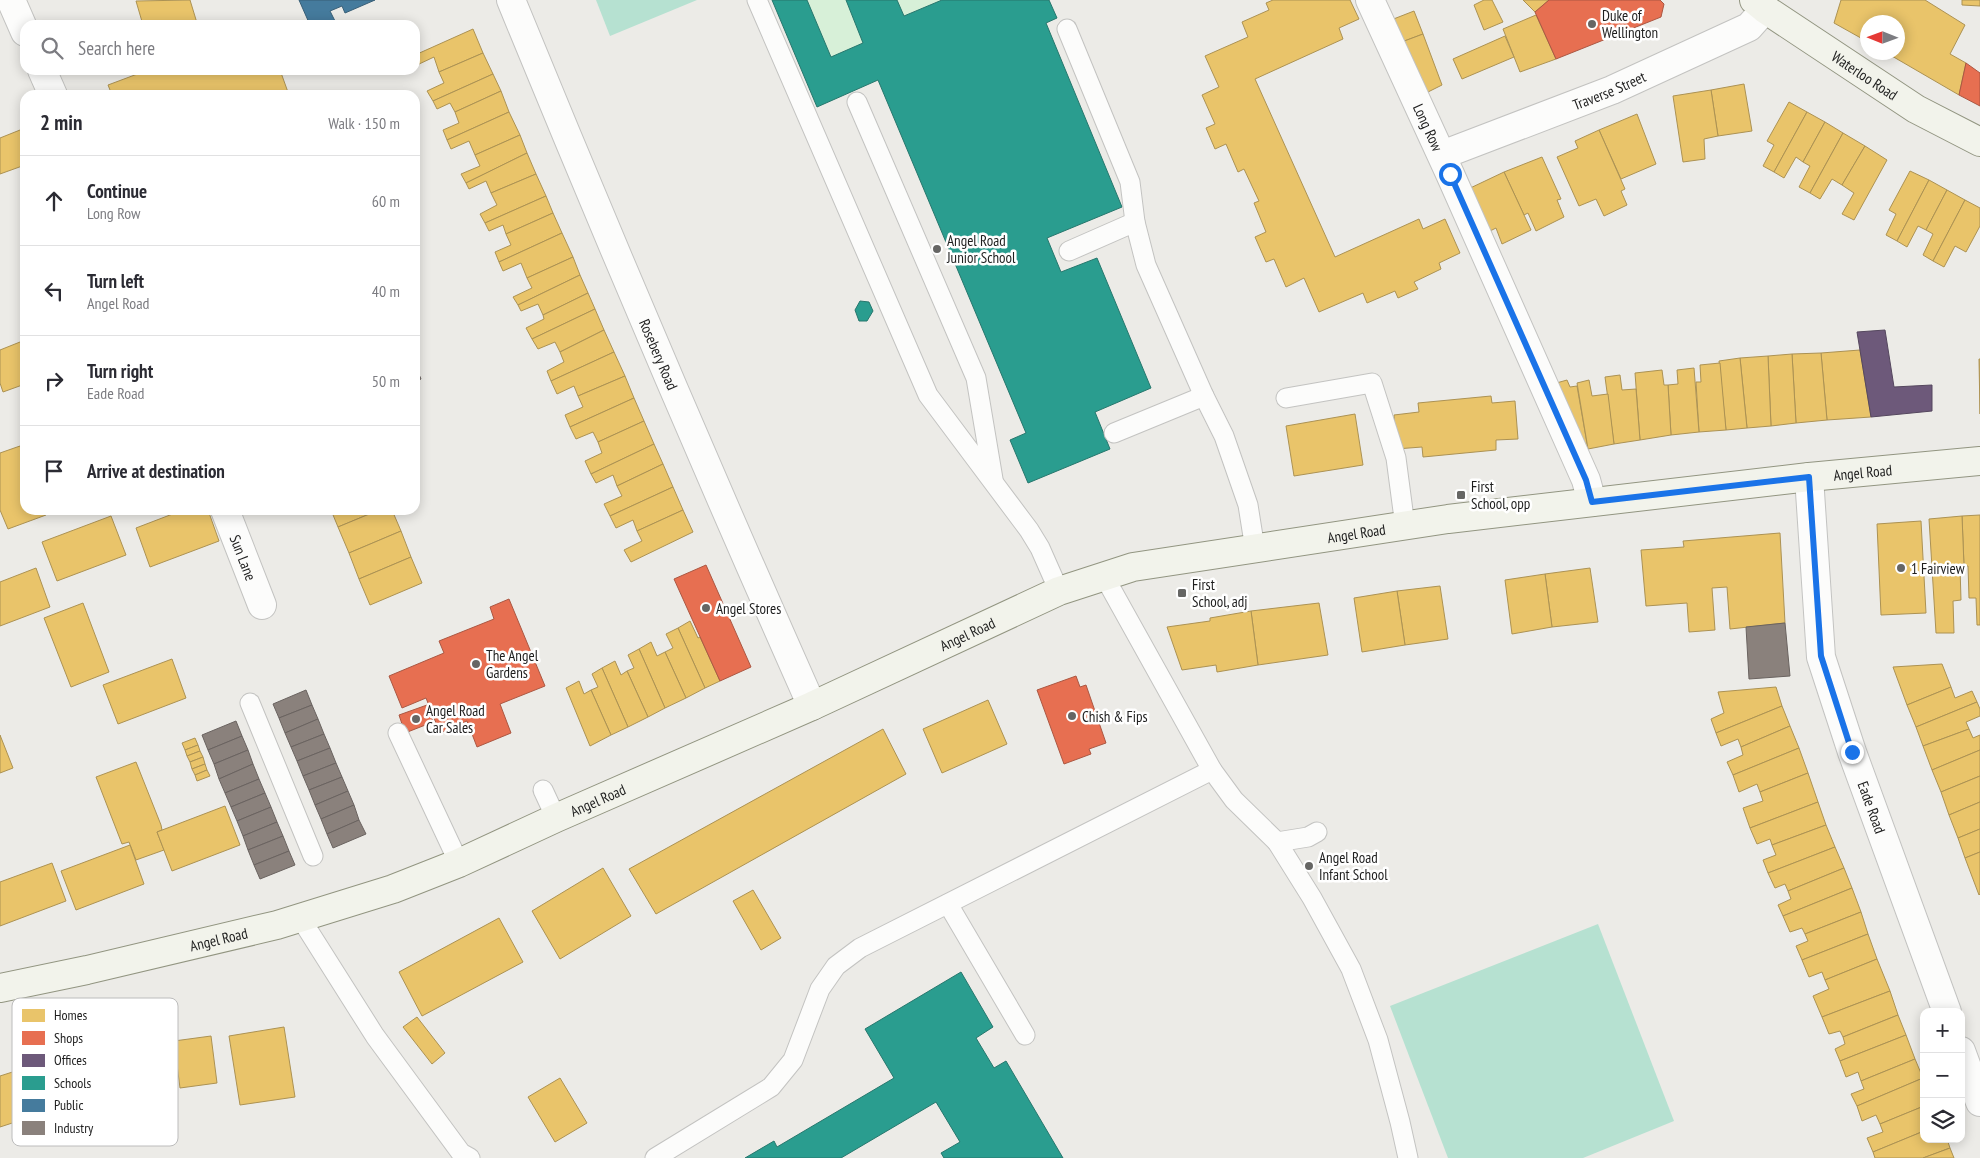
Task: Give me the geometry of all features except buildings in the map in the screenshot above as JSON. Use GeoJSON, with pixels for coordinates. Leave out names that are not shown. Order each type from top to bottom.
{"type":"FeatureCollection","features":[{"type":"Feature","properties":{"kind":"street"},"geometry":{"type":"LineString","coordinates":[[11,0],[20,21]]}},
{"type":"Feature","properties":{"kind":"street","name":"Rosebery Road"},"geometry":{"type":"LineString","coordinates":[[511,0],[624,274],[752,573],[812,706]]}},
{"type":"Feature","properties":{"kind":"street","name":"Long Row"},"geometry":{"type":"LineString","coordinates":[[1370,0],[1442,155],[1586,480],[1592,502]]}},
{"type":"Feature","properties":{"kind":"street","name":"Traverse Street"},"geometry":{"type":"LineString","coordinates":[[1442,155],[1612,90],[1749,27],[1760,5]]}},
{"type":"Feature","properties":{"kind":"street","name":"Waterloo Road"},"geometry":{"type":"LineString","coordinates":[[1760,5],[1916,109],[1980,142]]}},
{"type":"Feature","properties":{"kind":"street"},"geometry":{"type":"LineString","coordinates":[[44,75],[51,90]]}},
{"type":"Feature","properties":{"kind":"street","name":"Angel Road"},"geometry":{"type":"LineString","coordinates":[[0,988],[87,970],[301,919],[393,889],[459,864],[556,818],[812,706],[1059,591],[1133,567],[1405,526],[1592,502],[1809,477],[1980,461]]}},
{"type":"Feature","properties":{"kind":"street","name":"Eade Road"},"geometry":{"type":"LineString","coordinates":[[1809,477],[1821,656],[1852,752],[1946,1008]]}},
{"type":"Feature","properties":{"kind":"street","name":"Sun Lane"},"geometry":{"type":"LineString","coordinates":[[227,515],[262,605]]}},
{"type":"Feature","properties":{"kind":"street"},"geometry":{"type":"LineString","coordinates":[[1962,1053],[1980,1102]]}},
{"type":"Feature","properties":{"kind":"lane"},"geometry":{"type":"LineString","coordinates":[[757,0],[928,395],[1036,542],[1059,591]]}},
{"type":"Feature","properties":{"kind":"lane"},"geometry":{"type":"LineString","coordinates":[[1067,29],[1130,182],[1135,222],[1146,265],[1204,396],[1224,436],[1248,505],[1255,549]]}},
{"type":"Feature","properties":{"kind":"lane"},"geometry":{"type":"LineString","coordinates":[[857,102],[976,378],[994,483]]}},
{"type":"Feature","properties":{"kind":"lane"},"geometry":{"type":"LineString","coordinates":[[1068,251],[1135,222]]}},
{"type":"Feature","properties":{"kind":"lane"},"geometry":{"type":"LineString","coordinates":[[1286,398],[1372,383],[1396,458],[1405,526]]}},
{"type":"Feature","properties":{"kind":"lane"},"geometry":{"type":"LineString","coordinates":[[1114,433],[1204,396]]}},
{"type":"Feature","properties":{"kind":"lane"},"geometry":{"type":"LineString","coordinates":[[1104,576],[1212,770],[1234,800],[1277,842],[1312,898],[1351,969],[1378,1040],[1408,1158]]}},
{"type":"Feature","properties":{"kind":"lane"},"geometry":{"type":"LineString","coordinates":[[250,703],[313,856]]}},
{"type":"Feature","properties":{"kind":"lane"},"geometry":{"type":"LineString","coordinates":[[398,732],[459,864]]}},
{"type":"Feature","properties":{"kind":"lane"},"geometry":{"type":"LineString","coordinates":[[655,1158],[771,1087],[793,1060],[820,989],[836,966],[860,948],[1212,770]]}},
{"type":"Feature","properties":{"kind":"lane"},"geometry":{"type":"LineString","coordinates":[[543,790],[556,818]]}},
{"type":"Feature","properties":{"kind":"lane"},"geometry":{"type":"LineString","coordinates":[[1277,842],[1308,836],[1317,832]]}},
{"type":"Feature","properties":{"kind":"lane"},"geometry":{"type":"LineString","coordinates":[[948,904],[1024,1035]]}},
{"type":"Feature","properties":{"kind":"lane"},"geometry":{"type":"LineString","coordinates":[[301,919],[375,1036],[461,1153],[470,1158]]}},
{"type":"Feature","properties":{"kind":"green space"},"geometry":{"type":"Polygon","coordinates":[[[596,0],[697,0],[610,36],[596,0]]]}},
{"type":"Feature","properties":{"kind":"green space"},"geometry":{"type":"Polygon","coordinates":[[[807,0],[846,0],[863,43],[831,57],[807,0]]]}},
{"type":"Feature","properties":{"kind":"green space"},"geometry":{"type":"Polygon","coordinates":[[[897,0],[942,0],[904,16],[897,0]]]}},
{"type":"Feature","properties":{"kind":"green space"},"geometry":{"type":"Polygon","coordinates":[[[1598,924],[1674,1121],[1583,1158],[1448,1158],[1390,1006],[1598,924]]]}},
{"type":"Feature","properties":{"kind":"place","name":"Duke of Wellington"},"geometry":{"type":"Point","coordinates":[1592,24]}},
{"type":"Feature","properties":{"kind":"place","name":"Angel Road Junior School"},"geometry":{"type":"Point","coordinates":[937,249]}},
{"type":"Feature","properties":{"kind":"place","name":"First School, opp"},"geometry":{"type":"Point","coordinates":[1461,495]}},
{"type":"Feature","properties":{"kind":"place","name":"1 Fairview"},"geometry":{"type":"Point","coordinates":[1901,568]}},
{"type":"Feature","properties":{"kind":"place","name":"First School, adj"},"geometry":{"type":"Point","coordinates":[1182,593]}},
{"type":"Feature","properties":{"kind":"place","name":"Angel Stores"},"geometry":{"type":"Point","coordinates":[706,608]}},
{"type":"Feature","properties":{"kind":"place","name":"The Angel Gardens"},"geometry":{"type":"Point","coordinates":[476,664]}},
{"type":"Feature","properties":{"kind":"place","name":"Chish & Fips"},"geometry":{"type":"Point","coordinates":[1072,716]}},
{"type":"Feature","properties":{"kind":"place","name":"Angel Road Car Sales"},"geometry":{"type":"Point","coordinates":[416,719]}},
{"type":"Feature","properties":{"kind":"place","name":"Angel Road Infant School"},"geometry":{"type":"Point","coordinates":[1309,866]}},
{"type":"Feature","properties":{"kind":"route"},"geometry":{"type":"LineString","coordinates":[[1450,174],[1586,480],[1592,502],[1809,477],[1821,656],[1852,752]]}}]}
